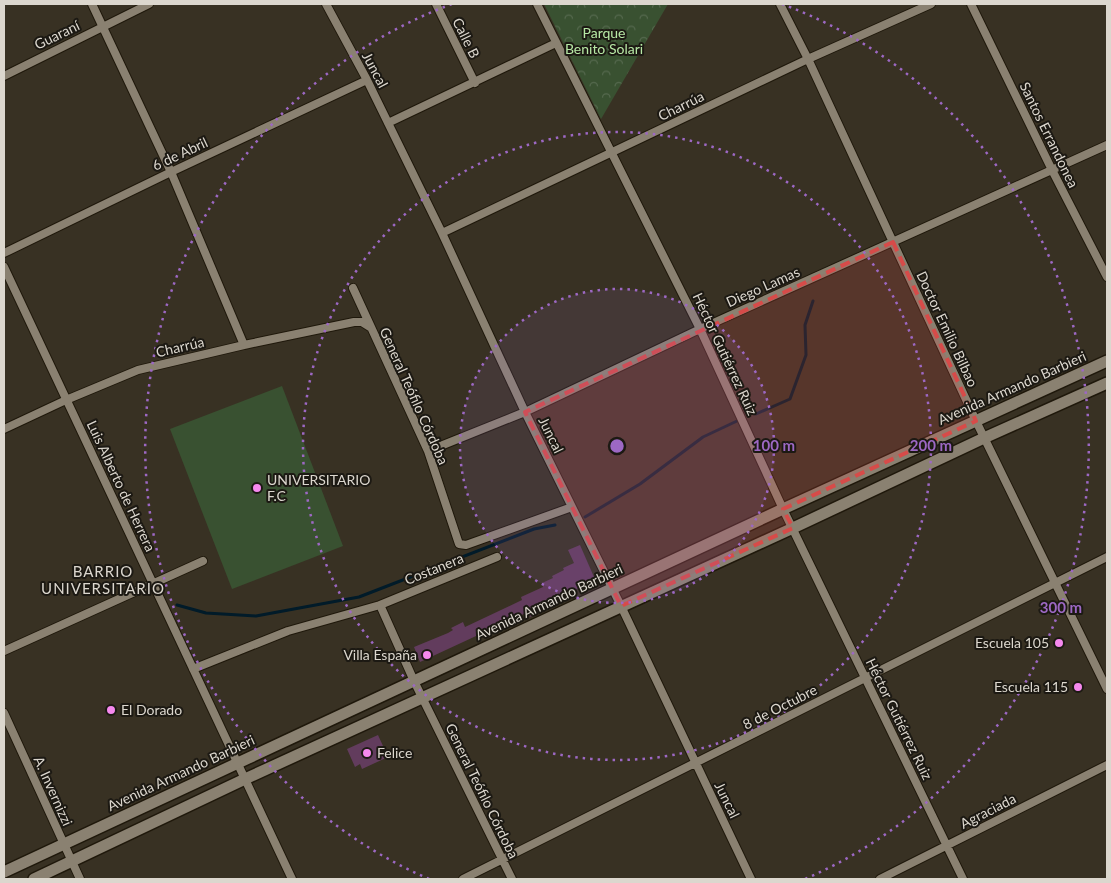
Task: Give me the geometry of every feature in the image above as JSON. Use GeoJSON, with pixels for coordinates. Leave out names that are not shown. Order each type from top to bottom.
{"type":"FeatureCollection","features":[{"type":"Feature","properties":{"kind":"street"},"geometry":{"type":"LineString","coordinates":[[92,4],[171,172],[244,345]]}},
{"type":"Feature","properties":{"kind":"street","name":"Guaraní"},"geometry":{"type":"LineString","coordinates":[[4,76],[149,4]]}},
{"type":"Feature","properties":{"kind":"street","name":"Juncal"},"geometry":{"type":"LineString","coordinates":[[326,4],[367,80],[442,233],[525,412],[621,606],[751,879]]}},
{"type":"Feature","properties":{"kind":"street","name":"Calle B"},"geometry":{"type":"LineString","coordinates":[[436,4],[475,83]]}},
{"type":"Feature","properties":{"kind":"street","name":"Héctor Gutiérrez Ruiz"},"geometry":{"type":"LineString","coordinates":[[537,4],[700,329],[783,508],[963,879]]}},
{"type":"Feature","properties":{"kind":"street","name":"Doctor Emilio Bilbao"},"geometry":{"type":"LineString","coordinates":[[780,4],[808,59],[984,438],[1107,690]]}},
{"type":"Feature","properties":{"kind":"street","name":"Charrúa"},"geometry":{"type":"LineString","coordinates":[[442,233],[808,59],[931,4]]}},
{"type":"Feature","properties":{"kind":"street","name":"Santos Errandonea"},"geometry":{"type":"LineString","coordinates":[[971,4],[1052,170],[1107,276]]}},
{"type":"Feature","properties":{"kind":"street"},"geometry":{"type":"LineString","coordinates":[[388,123],[556,43]]}},
{"type":"Feature","properties":{"kind":"street","name":"6 de Abril"},"geometry":{"type":"LineString","coordinates":[[4,253],[367,80]]}},
{"type":"Feature","properties":{"kind":"street","name":"Diego Lamas"},"geometry":{"type":"LineString","coordinates":[[428,451],[525,412],[700,329],[1107,145]]}},
{"type":"Feature","properties":{"kind":"street","name":"Luis Alberto de Herrera"},"geometry":{"type":"LineString","coordinates":[[4,267],[292,879]]}},
{"type":"Feature","properties":{"kind":"street","name":"General Teófilo Córdoba"},"geometry":{"type":"LineString","coordinates":[[353,288],[428,451],[459,544],[466,545],[572,507]]}},
{"type":"Feature","properties":{"kind":"street","name":"Charrúa"},"geometry":{"type":"LineString","coordinates":[[4,429],[66,400],[138,370],[354,322],[362,322],[370,327]]}},
{"type":"Feature","properties":{"kind":"street","name":"Avenida Armando Barbieri"},"geometry":{"type":"LineString","coordinates":[[4,872],[783,508],[1107,361]]}},
{"type":"Feature","properties":{"kind":"street"},"geometry":{"type":"LineString","coordinates":[[34,879],[245,779],[1107,383]]}},
{"type":"Feature","properties":{"kind":"street","name":"Costanera"},"geometry":{"type":"LineString","coordinates":[[193,669],[288,631],[380,605],[497,557]]}},
{"type":"Feature","properties":{"kind":"street","name":"8 de Octubre"},"geometry":{"type":"LineString","coordinates":[[463,879],[1107,557]]}},
{"type":"Feature","properties":{"kind":"street"},"geometry":{"type":"LineString","coordinates":[[4,651],[203,561]]}},
{"type":"Feature","properties":{"kind":"street","name":"General Teófilo Córdoba"},"geometry":{"type":"LineString","coordinates":[[380,605],[414,681],[512,879]]}},
{"type":"Feature","properties":{"kind":"street","name":"A. Invernizzi"},"geometry":{"type":"LineString","coordinates":[[4,713],[80,879]]}},
{"type":"Feature","properties":{"kind":"street","name":"Agraciada"},"geometry":{"type":"LineString","coordinates":[[880,879],[1107,766]]}},
{"type":"Feature","properties":{"kind":"highlighted area"},"geometry":{"type":"Polygon","coordinates":[[[893,242],[976,421],[783,509],[793,528],[621,606],[525,412],[893,242]]]}},
{"type":"Feature","properties":{"kind":"green space","name":"Parque Benito Solari"},"geometry":{"type":"Polygon","coordinates":[[[544,4],[668,4],[601,119],[544,4]]]}},
{"type":"Feature","properties":{"kind":"green space","name":"UNIVERSITARIO F.C"},"geometry":{"type":"Polygon","coordinates":[[[282,386],[343,546],[232,589],[170,429],[282,386]]]}},
{"type":"Feature","properties":{"kind":"building"},"geometry":{"type":"Polygon","coordinates":[[[580,545],[594,577],[593,581],[550,602],[551,606],[530,617],[528,612],[420,662],[414,647],[448,633],[453,630],[451,628],[463,622],[465,627],[522,600],[521,597],[543,587],[542,583],[553,578],[552,576],[564,570],[563,568],[574,563],[568,550],[580,545]]]}},
{"type":"Feature","properties":{"kind":"building","name":"Felice"},"geometry":{"type":"Polygon","coordinates":[[[378,735],[388,757],[362,769],[360,764],[355,767],[347,749],[378,735]]]}},
{"type":"Feature","properties":{"kind":"waterway"},"geometry":{"type":"LineString","coordinates":[[756,414],[790,399],[806,355],[805,325],[813,301]]}},
{"type":"Feature","properties":{"kind":"waterway"},"geometry":{"type":"LineString","coordinates":[[585,517],[640,484],[703,437],[737,421]]}},
{"type":"Feature","properties":{"kind":"waterway"},"geometry":{"type":"LineString","coordinates":[[177,605],[206,613],[256,616],[359,597],[534,529],[555,525]]}},
{"type":"Feature","properties":{"kind":"place","name":"UNIVERSITARIO F.C"},"geometry":{"type":"Point","coordinates":[257,488]}},
{"type":"Feature","properties":{"kind":"place","name":"Escuela 105"},"geometry":{"type":"Point","coordinates":[1059,643]}},
{"type":"Feature","properties":{"kind":"place","name":"Villa España"},"geometry":{"type":"Point","coordinates":[427,655]}},
{"type":"Feature","properties":{"kind":"place","name":"Escuela 115"},"geometry":{"type":"Point","coordinates":[1078,687]}},
{"type":"Feature","properties":{"kind":"place","name":"El Dorado"},"geometry":{"type":"Point","coordinates":[111,710]}},
{"type":"Feature","properties":{"kind":"place","name":"Felice"},"geometry":{"type":"Point","coordinates":[367,753]}},
{"type":"Feature","properties":{"kind":"district","name":"BARRIO UNIVERSITARIO"},"geometry":{"type":"Point","coordinates":[103,580]}}]}
